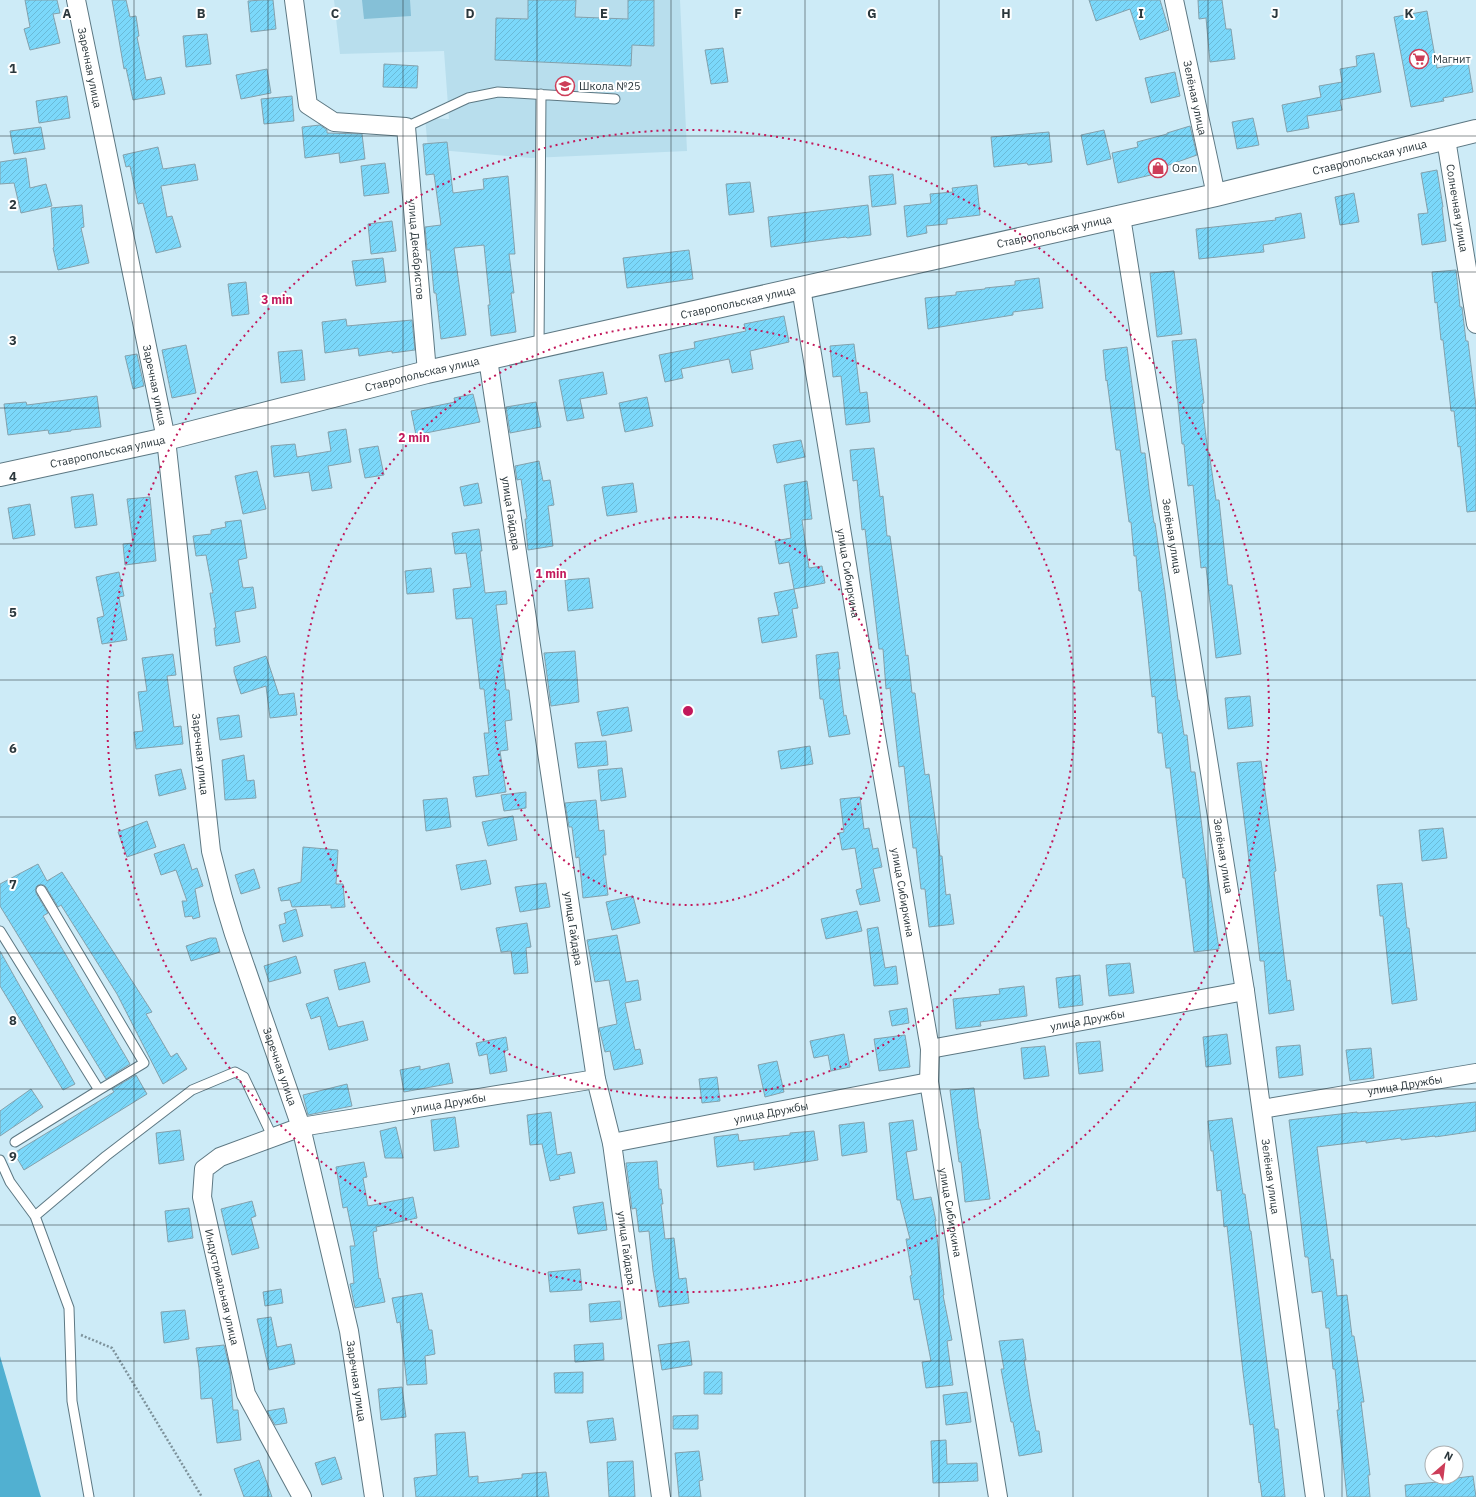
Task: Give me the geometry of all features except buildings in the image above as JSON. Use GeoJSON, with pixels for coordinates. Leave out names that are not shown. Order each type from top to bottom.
{"type":"FeatureCollection","features":[{"type":"Feature","properties":{"kind":"main road","name":"Ставропольская улица"},"geometry":{"type":"LineString","coordinates":[[0,475],[166,439],[426,372],[1121,217],[1476,131]]}},
{"type":"Feature","properties":{"kind":"street","name":"Заречная улица"},"geometry":{"type":"LineString","coordinates":[[76,0],[166,439],[211,851],[234,934],[300,1127],[349,1331],[374,1497]]}},
{"type":"Feature","properties":{"kind":"street"},"geometry":{"type":"LineString","coordinates":[[294,0],[308,104],[334,122],[406,127]]}},
{"type":"Feature","properties":{"kind":"street","name":"Зелёная улица"},"geometry":{"type":"LineString","coordinates":[[1174,0],[1216,195]]}},
{"type":"Feature","properties":{"kind":"street","name":"улица Декабристов"},"geometry":{"type":"LineString","coordinates":[[406,127],[426,372]]}},
{"type":"Feature","properties":{"kind":"street","name":"Солнечная улица"},"geometry":{"type":"LineString","coordinates":[[1446,138],[1476,324]]}},
{"type":"Feature","properties":{"kind":"street","name":"Зелёная улица"},"geometry":{"type":"LineString","coordinates":[[1121,217],[1245,991],[1315,1497]]}},
{"type":"Feature","properties":{"kind":"street","name":"улица Сибиркина"},"geometry":{"type":"LineString","coordinates":[[801,288],[864,667],[930,1049],[929,1082],[998,1497]]}},
{"type":"Feature","properties":{"kind":"street","name":"улица Гайдара"},"geometry":{"type":"LineString","coordinates":[[488,359],[596,1079],[612,1143],[661,1497]]}},
{"type":"Feature","properties":{"kind":"street","name":"улица Дружбы"},"geometry":{"type":"LineString","coordinates":[[930,1049],[1245,991]]}},
{"type":"Feature","properties":{"kind":"street","name":"улица Дружбы"},"geometry":{"type":"LineString","coordinates":[[1262,1109],[1476,1073]]}},
{"type":"Feature","properties":{"kind":"street","name":"улица Дружбы"},"geometry":{"type":"LineString","coordinates":[[300,1127],[596,1079]]}},
{"type":"Feature","properties":{"kind":"street","name":"улица Дружбы"},"geometry":{"type":"LineString","coordinates":[[612,1143],[929,1082]]}},
{"type":"Feature","properties":{"kind":"street","name":"Индустриальная улица"},"geometry":{"type":"LineString","coordinates":[[300,1127],[220,1157],[204,1169],[202,1197],[246,1394],[302,1497]]}},
{"type":"Feature","properties":{"kind":"lane"},"geometry":{"type":"LineString","coordinates":[[406,127],[468,98],[498,92],[615,99]]}},
{"type":"Feature","properties":{"kind":"lane"},"geometry":{"type":"LineString","coordinates":[[539,347],[541,94]]}},
{"type":"Feature","properties":{"kind":"lane"},"geometry":{"type":"LineString","coordinates":[[15,1142],[144,1063],[41,890]]}},
{"type":"Feature","properties":{"kind":"lane"},"geometry":{"type":"LineString","coordinates":[[0,931],[99,1090]]}},
{"type":"Feature","properties":{"kind":"lane"},"geometry":{"type":"LineString","coordinates":[[35,1216],[106,1156],[192,1090],[235,1072],[244,1077],[273,1138]]}},
{"type":"Feature","properties":{"kind":"lane"},"geometry":{"type":"LineString","coordinates":[[0,1160],[10,1182],[35,1216],[69,1308],[72,1401],[89,1497]]}},
{"type":"Feature","properties":{"kind":"path"},"geometry":{"type":"LineString","coordinates":[[70,1331],[112,1348],[202,1497]]}},
{"type":"Feature","properties":{"kind":"shaded area","name":"Школа №25"},"geometry":{"type":"Polygon","coordinates":[[[334,0],[680,0],[687,151],[531,158],[428,149],[425,118],[449,119],[444,51],[340,54],[334,0]]]}},
{"type":"Feature","properties":{"kind":"shaded area"},"geometry":{"type":"Polygon","coordinates":[[[362,0],[410,0],[411,16],[364,19],[362,0]]]}},
{"type":"Feature","properties":{"kind":"shaded area"},"geometry":{"type":"Polygon","coordinates":[[[0,1356],[40,1494],[41,1497],[0,1497],[0,1356]]]}},
{"type":"Feature","properties":{"kind":"place","name":"Магнит"},"geometry":{"type":"Point","coordinates":[1419,59]}},
{"type":"Feature","properties":{"kind":"place","name":"Школа №25"},"geometry":{"type":"Point","coordinates":[565,86]}},
{"type":"Feature","properties":{"kind":"place","name":"Ozon"},"geometry":{"type":"Point","coordinates":[1158,168]}}]}
